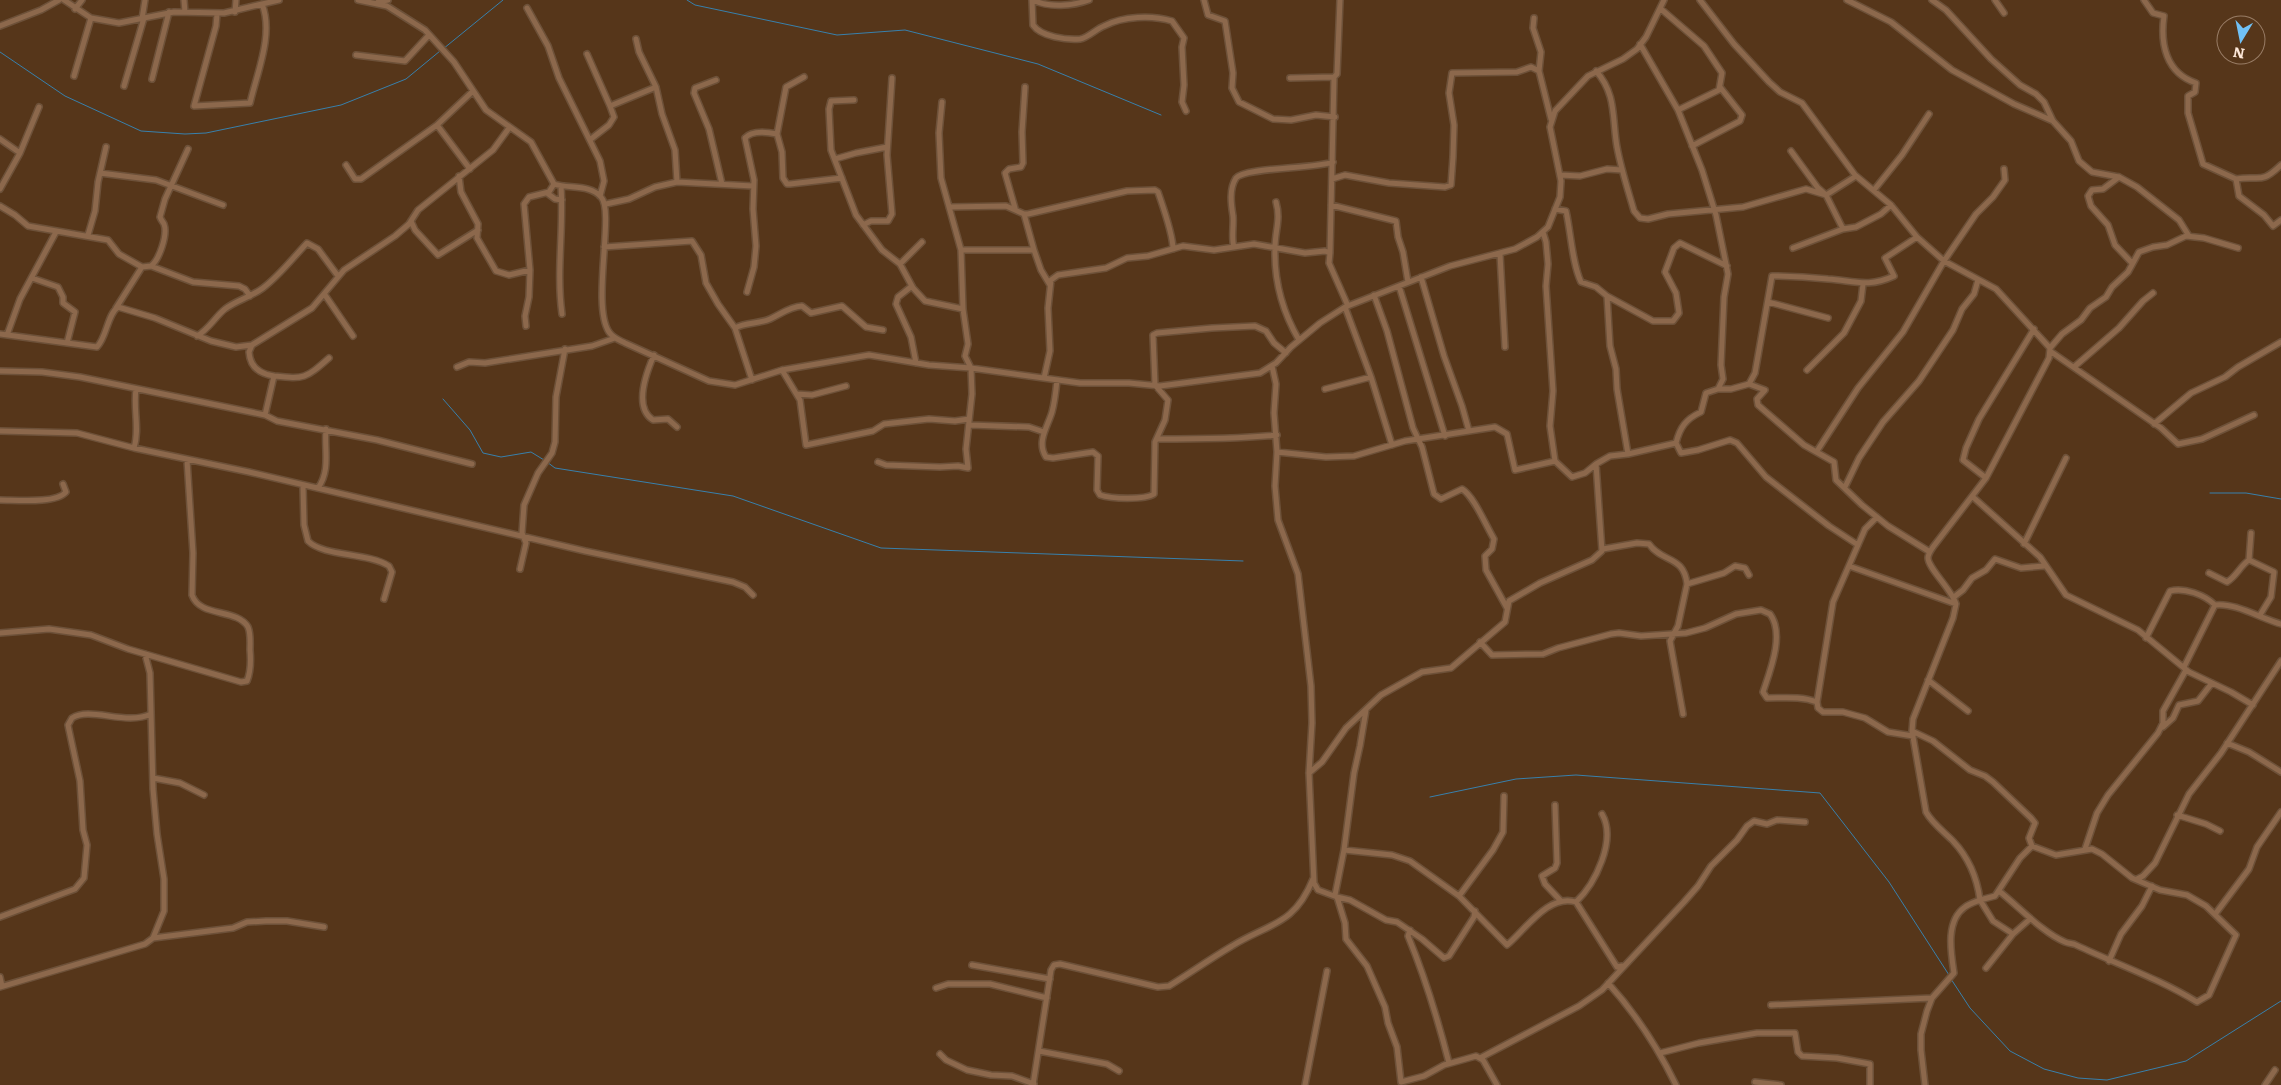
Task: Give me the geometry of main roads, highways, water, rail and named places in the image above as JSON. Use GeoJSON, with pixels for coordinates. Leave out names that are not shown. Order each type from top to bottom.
{"type":"FeatureCollection","features":[{"type":"Feature","properties":{"kind":"waterway"},"geometry":{"type":"LineString","coordinates":[[443,49],[503,0]]}},
{"type":"Feature","properties":{"kind":"waterway"},"geometry":{"type":"LineString","coordinates":[[687,0],[695,5],[837,35],[905,30],[1038,64],[1161,115]]}},
{"type":"Feature","properties":{"kind":"waterway"},"geometry":{"type":"LineString","coordinates":[[0,52],[65,96],[141,131],[185,134],[206,133],[341,105],[406,79],[440,51]]}},
{"type":"Feature","properties":{"kind":"waterway"},"geometry":{"type":"LineString","coordinates":[[443,399],[470,430],[483,453],[501,457],[531,452],[544,460]]}},
{"type":"Feature","properties":{"kind":"waterway"},"geometry":{"type":"LineString","coordinates":[[547,462],[555,468],[733,496],[881,548],[1243,561]]}},
{"type":"Feature","properties":{"kind":"waterway"},"geometry":{"type":"LineString","coordinates":[[2210,493],[2246,493],[2281,499]]}},
{"type":"Feature","properties":{"kind":"waterway"},"geometry":{"type":"LineString","coordinates":[[1430,797],[1516,779],[1576,775],[1820,793],[1889,882],[1949,975]]}},
{"type":"Feature","properties":{"kind":"waterway"},"geometry":{"type":"LineString","coordinates":[[1951,979],[1970,1008],[2010,1051],[2044,1069],[2078,1078],[2107,1080],[2186,1061],[2281,1001]]}}]}
